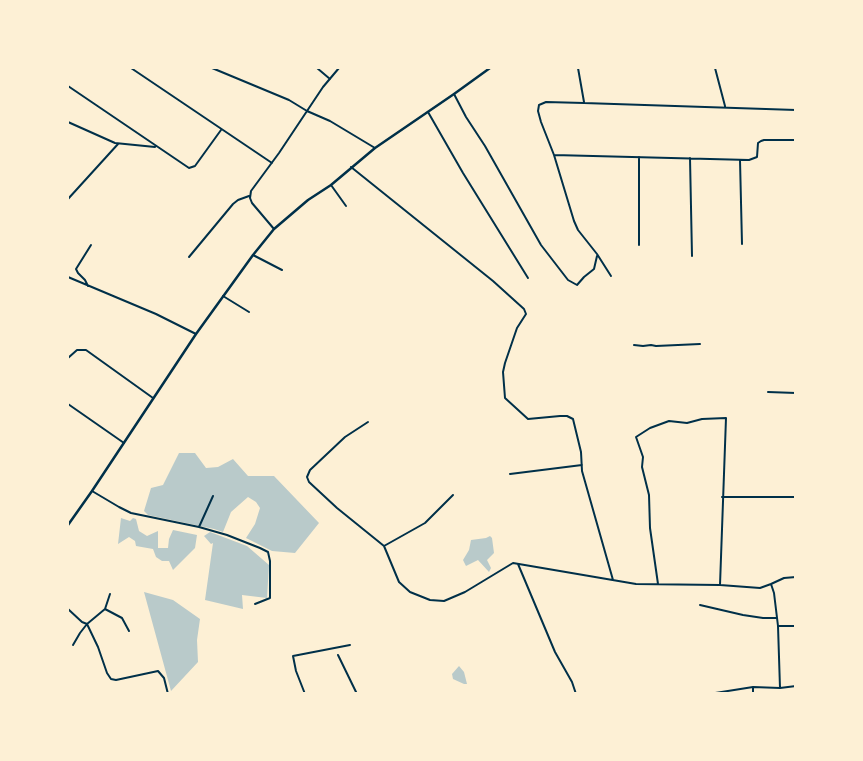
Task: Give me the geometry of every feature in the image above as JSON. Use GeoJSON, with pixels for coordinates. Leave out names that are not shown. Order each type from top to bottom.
{"type":"FeatureCollection","features":[{"type":"Feature","properties":{"kind":"street"},"geometry":{"type":"LineString","coordinates":[[131,68],[272,163]]}},
{"type":"Feature","properties":{"kind":"street"},"geometry":{"type":"LineString","coordinates":[[212,68],[289,100],[375,148]]}},
{"type":"Feature","properties":{"kind":"street"},"geometry":{"type":"LineString","coordinates":[[317,68],[330,79]]}},
{"type":"Feature","properties":{"kind":"street"},"geometry":{"type":"LineString","coordinates":[[274,229],[255,206],[250,196],[251,191],[339,68]]}},
{"type":"Feature","properties":{"kind":"street"},"geometry":{"type":"LineString","coordinates":[[68,525],[196,334],[274,229],[375,148],[490,68]]}},
{"type":"Feature","properties":{"kind":"street"},"geometry":{"type":"LineString","coordinates":[[578,68],[584,103]]}},
{"type":"Feature","properties":{"kind":"street"},"geometry":{"type":"LineString","coordinates":[[715,68],[725,107]]}},
{"type":"Feature","properties":{"kind":"street"},"geometry":{"type":"LineString","coordinates":[[68,86],[185,166],[191,168],[195,166],[221,130]]}},
{"type":"Feature","properties":{"kind":"street"},"geometry":{"type":"LineString","coordinates":[[454,94],[541,245],[568,280],[577,285],[594,269],[597,254]]}},
{"type":"Feature","properties":{"kind":"street"},"geometry":{"type":"LineString","coordinates":[[612,276],[578,230],[574,221],[554,155],[541,122],[538,112],[539,105],[546,102],[796,110]]}},
{"type":"Feature","properties":{"kind":"street"},"geometry":{"type":"LineString","coordinates":[[428,112],[528,278]]}},
{"type":"Feature","properties":{"kind":"street"},"geometry":{"type":"LineString","coordinates":[[68,122],[118,144],[158,147]]}},
{"type":"Feature","properties":{"kind":"street"},"geometry":{"type":"LineString","coordinates":[[554,155],[749,160],[757,157],[758,143],[764,140],[796,140]]}},
{"type":"Feature","properties":{"kind":"street"},"geometry":{"type":"LineString","coordinates":[[68,200],[118,144]]}},
{"type":"Feature","properties":{"kind":"street"},"geometry":{"type":"LineString","coordinates":[[639,157],[639,245]]}},
{"type":"Feature","properties":{"kind":"street"},"geometry":{"type":"LineString","coordinates":[[690,158],[692,256]]}},
{"type":"Feature","properties":{"kind":"street"},"geometry":{"type":"LineString","coordinates":[[740,160],[742,244]]}},
{"type":"Feature","properties":{"kind":"street"},"geometry":{"type":"LineString","coordinates":[[350,167],[493,281],[524,309],[526,314],[517,328],[505,363],[503,372],[504,398],[528,419],[560,416],[573,418],[592,508],[613,580]]}},
{"type":"Feature","properties":{"kind":"street"},"geometry":{"type":"LineString","coordinates":[[331,184],[346,206]]}},
{"type":"Feature","properties":{"kind":"street"},"geometry":{"type":"LineString","coordinates":[[189,257],[232,204],[250,196]]}},
{"type":"Feature","properties":{"kind":"street"},"geometry":{"type":"LineString","coordinates":[[88,286],[76,269],[91,245]]}},
{"type":"Feature","properties":{"kind":"street"},"geometry":{"type":"LineString","coordinates":[[253,255],[282,270]]}},
{"type":"Feature","properties":{"kind":"street"},"geometry":{"type":"LineString","coordinates":[[68,277],[156,314],[196,334]]}},
{"type":"Feature","properties":{"kind":"street"},"geometry":{"type":"LineString","coordinates":[[224,296],[249,312]]}},
{"type":"Feature","properties":{"kind":"street"},"geometry":{"type":"LineString","coordinates":[[634,345],[700,344]]}},
{"type":"Feature","properties":{"kind":"street"},"geometry":{"type":"LineString","coordinates":[[68,358],[77,350],[86,350],[152,398]]}},
{"type":"Feature","properties":{"kind":"street"},"geometry":{"type":"LineString","coordinates":[[768,392],[796,393]]}},
{"type":"Feature","properties":{"kind":"street"},"geometry":{"type":"LineString","coordinates":[[68,404],[124,443]]}},
{"type":"Feature","properties":{"kind":"street"},"geometry":{"type":"LineString","coordinates":[[658,585],[650,528],[649,495],[642,467],[643,457],[636,437],[669,421],[687,422],[726,418],[720,585]]}},
{"type":"Feature","properties":{"kind":"street"},"geometry":{"type":"LineString","coordinates":[[368,422],[345,437],[310,470],[307,477],[309,482],[337,508],[384,546],[400,585],[410,592],[436,602],[444,602],[453,598],[485,581],[511,564],[636,584],[720,585],[734,588],[760,588],[784,578],[796,577]]}},
{"type":"Feature","properties":{"kind":"street"},"geometry":{"type":"LineString","coordinates":[[510,474],[582,465]]}},
{"type":"Feature","properties":{"kind":"street"},"geometry":{"type":"LineString","coordinates":[[92,491],[131,513],[199,526],[268,552],[270,561],[270,598],[255,604]]}},
{"type":"Feature","properties":{"kind":"street"},"geometry":{"type":"LineString","coordinates":[[384,546],[424,523],[453,495]]}},
{"type":"Feature","properties":{"kind":"street"},"geometry":{"type":"LineString","coordinates":[[199,526],[213,496]]}},
{"type":"Feature","properties":{"kind":"street"},"geometry":{"type":"LineString","coordinates":[[722,497],[796,497]]}},
{"type":"Feature","properties":{"kind":"street"},"geometry":{"type":"LineString","coordinates":[[518,564],[555,652],[572,682],[576,694]]}},
{"type":"Feature","properties":{"kind":"street"},"geometry":{"type":"LineString","coordinates":[[771,584],[778,626],[780,688]]}},
{"type":"Feature","properties":{"kind":"street"},"geometry":{"type":"LineString","coordinates":[[73,645],[87,624],[105,609],[110,594]]}},
{"type":"Feature","properties":{"kind":"street"},"geometry":{"type":"LineString","coordinates":[[700,605],[743,615],[776,618]]}},
{"type":"Feature","properties":{"kind":"street"},"geometry":{"type":"LineString","coordinates":[[68,609],[82,622],[87,624],[111,679],[116,680],[158,671],[164,678],[168,694]]}},
{"type":"Feature","properties":{"kind":"street"},"geometry":{"type":"LineString","coordinates":[[105,609],[122,618],[129,631]]}},
{"type":"Feature","properties":{"kind":"street"},"geometry":{"type":"LineString","coordinates":[[778,626],[796,626]]}},
{"type":"Feature","properties":{"kind":"street"},"geometry":{"type":"LineString","coordinates":[[304,694],[293,656],[350,645]]}},
{"type":"Feature","properties":{"kind":"street"},"geometry":{"type":"LineString","coordinates":[[338,655],[358,694]]}},
{"type":"Feature","properties":{"kind":"street"},"geometry":{"type":"LineString","coordinates":[[709,694],[729,689],[796,686]]}},
{"type":"Feature","properties":{"kind":"street"},"geometry":{"type":"LineString","coordinates":[[753,687],[753,694]]}},
{"type":"Feature","properties":{"kind":"street"},"geometry":{"type":"LineString","coordinates":[[729,689],[730,694]]}},
{"type":"Feature","properties":{"kind":"shaded area"},"geometry":{"type":"Polygon","coordinates":[[[179,453],[195,453],[206,468],[218,467],[233,459],[248,476],[274,476],[319,523],[295,553],[272,551],[246,538],[255,524],[260,508],[256,502],[248,497],[231,512],[223,532],[148,515],[144,511],[151,488],[163,485],[179,453]]]}},
{"type":"Feature","properties":{"kind":"shaded area"},"geometry":{"type":"Polygon","coordinates":[[[121,518],[130,521],[133,518],[136,519],[139,531],[147,536],[158,531],[158,548],[168,548],[173,530],[197,535],[195,548],[173,570],[169,561],[162,561],[156,557],[153,549],[136,546],[135,541],[129,537],[118,544],[121,518]]]}},
{"type":"Feature","properties":{"kind":"shaded area"},"geometry":{"type":"Polygon","coordinates":[[[210,532],[247,546],[269,565],[267,598],[242,595],[243,609],[205,600],[213,543],[211,544],[204,536],[210,532]]]}},
{"type":"Feature","properties":{"kind":"shaded area"},"geometry":{"type":"Polygon","coordinates":[[[490,536],[494,553],[487,560],[491,568],[489,572],[478,560],[466,566],[463,560],[469,550],[471,540],[490,536]]]}},
{"type":"Feature","properties":{"kind":"shaded area"},"geometry":{"type":"Polygon","coordinates":[[[144,592],[173,600],[200,619],[197,640],[198,662],[171,691],[144,592]]]}},
{"type":"Feature","properties":{"kind":"shaded area"},"geometry":{"type":"Polygon","coordinates":[[[459,666],[464,672],[467,684],[453,679],[452,674],[459,666]]]}}]}
